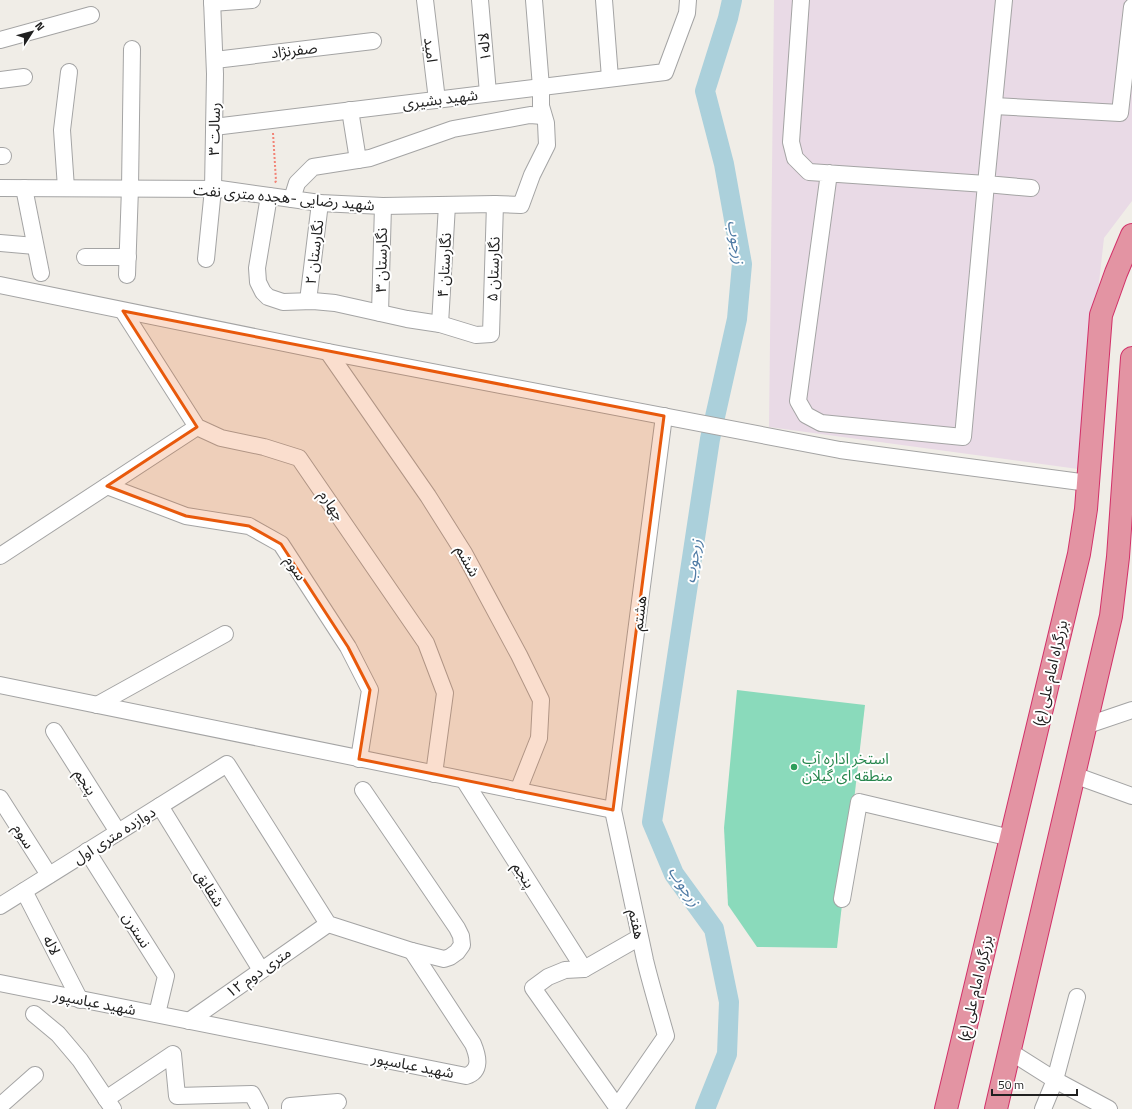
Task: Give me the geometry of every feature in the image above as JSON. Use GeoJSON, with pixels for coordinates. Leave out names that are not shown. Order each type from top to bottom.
{"type":"FeatureCollection","features":[{"type":"Feature","properties":{"kind":"highway","name":"بزرگراه امام علی (ع)"},"geometry":{"type":"LineString","coordinates":[[946,1109],[1079,554],[1085,517],[1101,315],[1132,235]]}},
{"type":"Feature","properties":{"kind":"highway"},"geometry":{"type":"LineString","coordinates":[[996,1109],[1113,602],[1130,461],[1132,358]]}},
{"type":"Feature","properties":{"kind":"street"},"geometry":{"type":"LineString","coordinates":[[212,2],[252,0]]}},
{"type":"Feature","properties":{"kind":"street","name":"امید"},"geometry":{"type":"LineString","coordinates":[[425,0],[438,100]]}},
{"type":"Feature","properties":{"kind":"street","name":"لاله۱"},"geometry":{"type":"LineString","coordinates":[[480,0],[488,93]]}},
{"type":"Feature","properties":{"kind":"street"},"geometry":{"type":"LineString","coordinates":[[292,199],[297,183],[313,167],[370,158],[453,129],[530,115],[543,116],[534,0]]}},
{"type":"Feature","properties":{"kind":"street"},"geometry":{"type":"LineString","coordinates":[[604,0],[610,78]]}},
{"type":"Feature","properties":{"kind":"street","name":"شهید بشیری"},"geometry":{"type":"LineString","coordinates":[[214,127],[665,72],[687,13],[688,0]]}},
{"type":"Feature","properties":{"kind":"street"},"geometry":{"type":"LineString","coordinates":[[801,0],[791,142],[795,158],[809,172],[1031,188]]}},
{"type":"Feature","properties":{"kind":"street"},"geometry":{"type":"LineString","coordinates":[[829,173],[798,401],[806,415],[821,423],[963,437],[1004,0]]}},
{"type":"Feature","properties":{"kind":"street","name":"رسالت ۳"},"geometry":{"type":"LineString","coordinates":[[206,259],[213,189],[215,60],[212,2]]}},
{"type":"Feature","properties":{"kind":"street"},"geometry":{"type":"LineString","coordinates":[[994,106],[1120,113],[1132,7]]}},
{"type":"Feature","properties":{"kind":"street"},"geometry":{"type":"LineString","coordinates":[[0,40],[90,15]]}},
{"type":"Feature","properties":{"kind":"street","name":"صفرنژاد"},"geometry":{"type":"LineString","coordinates":[[215,60],[373,41]]}},
{"type":"Feature","properties":{"kind":"street"},"geometry":{"type":"LineString","coordinates":[[127,275],[132,49]]}},
{"type":"Feature","properties":{"kind":"street"},"geometry":{"type":"LineString","coordinates":[[66,188],[62,130],[69,72]]}},
{"type":"Feature","properties":{"kind":"street"},"geometry":{"type":"LineString","coordinates":[[0,80],[24,77]]}},
{"type":"Feature","properties":{"kind":"street"},"geometry":{"type":"LineString","coordinates":[[350,110],[358,160]]}},
{"type":"Feature","properties":{"kind":"street","name":"شهید رضایی -هجده متری نفت"},"geometry":{"type":"LineString","coordinates":[[0,188],[213,189],[320,203],[383,206],[495,204],[521,206],[532,175],[547,145],[546,123],[543,116]]}},
{"type":"Feature","properties":{"kind":"street"},"geometry":{"type":"LineString","coordinates":[[24,188],[41,273]]}},
{"type":"Feature","properties":{"kind":"street"},"geometry":{"type":"LineString","coordinates":[[269,196],[257,268],[258,282],[263,292],[268,297],[283,302],[308,301],[335,303],[440,324]]}},
{"type":"Feature","properties":{"kind":"street","name":"نگارستان ۲"},"geometry":{"type":"LineString","coordinates":[[308,301],[320,203]]}},
{"type":"Feature","properties":{"kind":"street","name":"نگارستان ۵"},"geometry":{"type":"LineString","coordinates":[[440,324],[476,335],[491,334],[495,204]]}},
{"type":"Feature","properties":{"kind":"street","name":"نگارستان ۴"},"geometry":{"type":"LineString","coordinates":[[440,324],[447,205]]}},
{"type":"Feature","properties":{"kind":"street","name":"نگارستان ۳"},"geometry":{"type":"LineString","coordinates":[[380,313],[383,206]]}},
{"type":"Feature","properties":{"kind":"street"},"geometry":{"type":"LineString","coordinates":[[0,243],[35,246]]}},
{"type":"Feature","properties":{"kind":"street"},"geometry":{"type":"LineString","coordinates":[[85,257],[128,257]]}},
{"type":"Feature","properties":{"kind":"street"},"geometry":{"type":"LineString","coordinates":[[0,285],[328,352],[840,450],[1088,483]]}},
{"type":"Feature","properties":{"kind":"street"},"geometry":{"type":"LineString","coordinates":[[0,556],[197,427],[123,311]]}},
{"type":"Feature","properties":{"kind":"street","name":"ششم"},"geometry":{"type":"LineString","coordinates":[[328,352],[428,496],[464,553],[519,655],[541,700],[539,738],[518,791]]}},
{"type":"Feature","properties":{"kind":"street","name":"هشتم"},"geometry":{"type":"LineString","coordinates":[[614,810],[668,417]]}},
{"type":"Feature","properties":{"kind":"street","name":"چهارم"},"geometry":{"type":"LineString","coordinates":[[197,427],[221,438],[264,447],[299,458],[426,643],[445,693],[434,774]]}},
{"type":"Feature","properties":{"kind":"street","name":"سوم"},"geometry":{"type":"LineString","coordinates":[[106,486],[186,516],[249,526],[281,544],[348,648],[370,690],[359,759]]}},
{"type":"Feature","properties":{"kind":"street"},"geometry":{"type":"LineString","coordinates":[[98,705],[225,634]]}},
{"type":"Feature","properties":{"kind":"street"},"geometry":{"type":"LineString","coordinates":[[0,685],[614,810]]}},
{"type":"Feature","properties":{"kind":"street"},"geometry":{"type":"LineString","coordinates":[[1085,726],[1132,710]]}},
{"type":"Feature","properties":{"kind":"street","name":"پنجم"},"geometry":{"type":"LineString","coordinates":[[54,731],[118,832]]}},
{"type":"Feature","properties":{"kind":"street","name":"دوازده متری اول"},"geometry":{"type":"LineString","coordinates":[[0,906],[228,764],[328,924]]}},
{"type":"Feature","properties":{"kind":"street"},"geometry":{"type":"LineString","coordinates":[[1074,775],[1132,796]]}},
{"type":"Feature","properties":{"kind":"street","name":"پنجم"},"geometry":{"type":"LineString","coordinates":[[464,780],[584,969]]}},
{"type":"Feature","properties":{"kind":"street"},"geometry":{"type":"LineString","coordinates":[[328,924],[412,951],[444,959],[457,952],[462,945],[461,936],[457,928],[363,790]]}},
{"type":"Feature","properties":{"kind":"street","name":"سوم"},"geometry":{"type":"LineString","coordinates":[[0,798],[49,875]]}},
{"type":"Feature","properties":{"kind":"street"},"geometry":{"type":"LineString","coordinates":[[842,899],[859,802],[1011,838]]}},
{"type":"Feature","properties":{"kind":"street","name":"شقایق"},"geometry":{"type":"LineString","coordinates":[[160,806],[261,970]]}},
{"type":"Feature","properties":{"kind":"street","name":"هفتم"},"geometry":{"type":"LineString","coordinates":[[584,969],[565,970],[548,977],[533,988],[617,1107],[666,1036],[645,961],[614,810]]}},
{"type":"Feature","properties":{"kind":"street","name":"نسترن"},"geometry":{"type":"LineString","coordinates":[[87,851],[166,976],[157,1014]]}},
{"type":"Feature","properties":{"kind":"street","name":"لاله"},"geometry":{"type":"LineString","coordinates":[[24,890],[80,1000]]}},
{"type":"Feature","properties":{"kind":"street","name":"۱۲ متری دوم"},"geometry":{"type":"LineString","coordinates":[[189,1021],[328,924]]}},
{"type":"Feature","properties":{"kind":"street"},"geometry":{"type":"LineString","coordinates":[[584,969],[640,937]]}},
{"type":"Feature","properties":{"kind":"street","name":"شهید عباسپور"},"geometry":{"type":"LineString","coordinates":[[0,983],[466,1076],[471,1074],[475,1070],[478,1063],[478,1055],[473,1044],[412,951]]}},
{"type":"Feature","properties":{"kind":"street"},"geometry":{"type":"LineString","coordinates":[[1043,1109],[1055,1080],[1077,997]]}},
{"type":"Feature","properties":{"kind":"street"},"geometry":{"type":"LineString","coordinates":[[34,1014],[58,1034],[80,1060],[109,1104],[173,1054],[177,1096],[252,1094],[260,1109]]}},
{"type":"Feature","properties":{"kind":"street"},"geometry":{"type":"LineString","coordinates":[[1010,1052],[1055,1080],[1108,1109]]}},
{"type":"Feature","properties":{"kind":"street"},"geometry":{"type":"LineString","coordinates":[[1,1107],[36,1075]]}},
{"type":"Feature","properties":{"kind":"street"},"geometry":{"type":"LineString","coordinates":[[290,1109],[290,1106],[338,1102]]}},
{"type":"Feature","properties":{"kind":"path"},"geometry":{"type":"LineString","coordinates":[[269,196],[276,181],[272,120]]}},
{"type":"Feature","properties":{"kind":"highlighted area"},"geometry":{"type":"Polygon","coordinates":[[[123,311],[664,416],[613,810],[359,759],[370,690],[348,647],[281,544],[249,526],[186,516],[107,486],[197,427],[123,311]]]}},
{"type":"Feature","properties":{"kind":"shaded area"},"geometry":{"type":"Polygon","coordinates":[[[774,0],[1132,0],[1132,201],[1104,238],[1078,469],[769,427],[774,0]]]}},
{"type":"Feature","properties":{"kind":"green space","name":"استخر اداره آب منطقه ای گیلان"},"geometry":{"type":"Polygon","coordinates":[[[737,690],[865,705],[837,948],[757,947],[728,905],[724,828],[737,690]]]}},
{"type":"Feature","properties":{"kind":"waterway","name":"زرجوب"},"geometry":{"type":"LineString","coordinates":[[705,1109],[727,1054],[729,1002],[714,929],[674,874],[652,822],[710,439],[737,319],[742,264],[724,164],[705,91],[728,18],[732,0]]}},
{"type":"Feature","properties":{"kind":"place","name":"استخر اداره آب منطقه ای گیلان"},"geometry":{"type":"Point","coordinates":[794,767]}}]}
